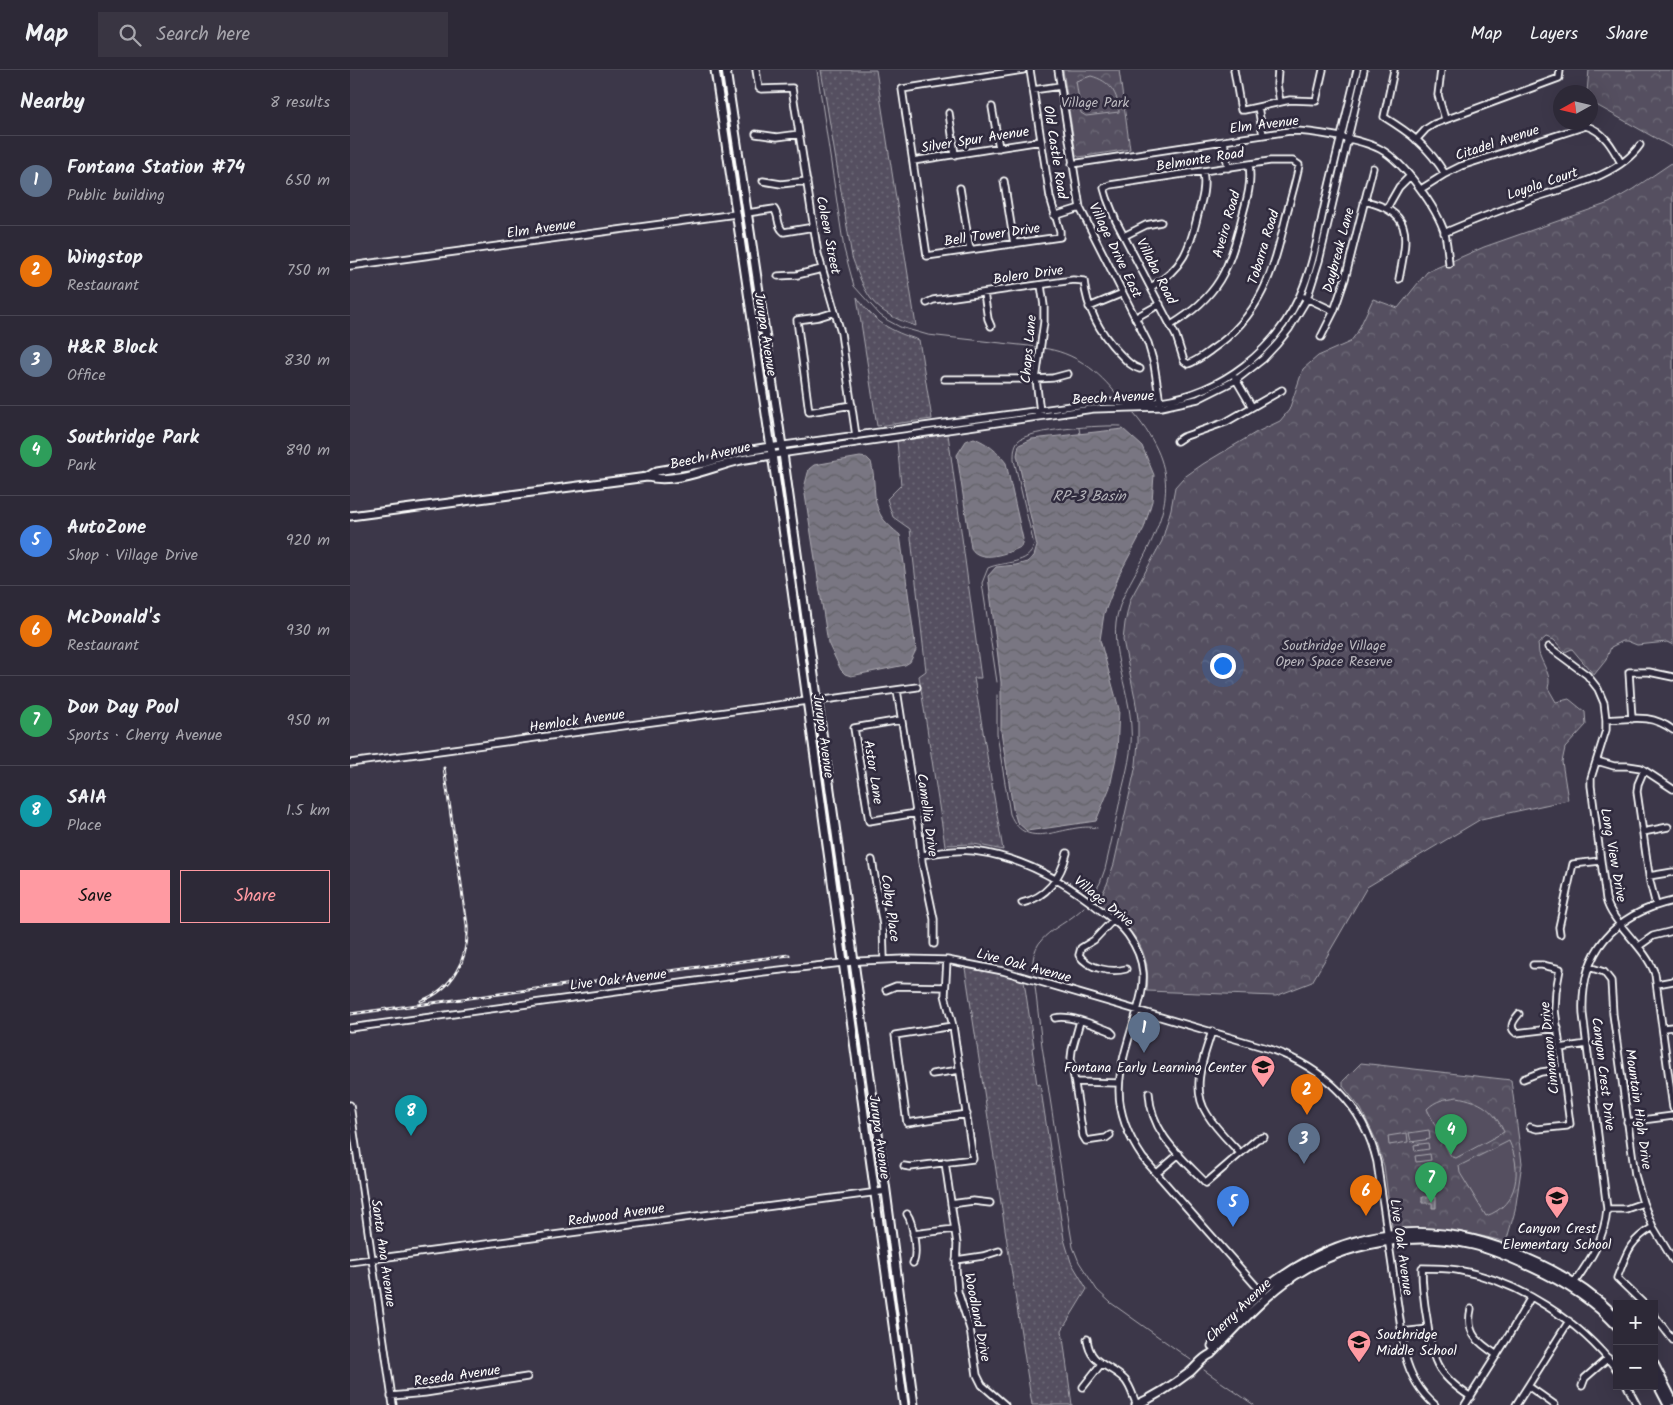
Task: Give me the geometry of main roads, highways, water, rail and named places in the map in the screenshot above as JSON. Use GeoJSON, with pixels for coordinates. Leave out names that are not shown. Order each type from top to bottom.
{"type":"FeatureCollection","features":[{"type":"Feature","properties":{"kind":"main road","name":"Jurupa Avenue"},"geometry":{"type":"LineString","coordinates":[[715,70],[807,701],[904,1405]]}},
{"type":"Feature","properties":{"kind":"main road","name":"Jurupa Avenue"},"geometry":{"type":"LineString","coordinates":[[726,70],[782,450],[886,1191],[914,1405]]}},
{"type":"Feature","properties":{"kind":"main road","name":"Beech Avenue"},"geometry":{"type":"LineString","coordinates":[[647,477],[657,471],[705,463],[740,452],[770,447]]}},
{"type":"Feature","properties":{"kind":"main road","name":"Beech Avenue"},"geometry":{"type":"LineString","coordinates":[[350,516],[647,477],[658,479],[698,473],[740,460],[772,455]]}},
{"type":"Feature","properties":{"kind":"main road","name":"Cherry Avenue"},"geometry":{"type":"LineString","coordinates":[[1137,1405],[1155,1396],[1192,1370],[1237,1318],[1288,1272],[1317,1256],[1355,1241],[1387,1238],[1432,1239],[1472,1245],[1509,1257],[1572,1285],[1594,1296],[1613,1313]]}},
{"type":"Feature","properties":{"kind":"main road"},"geometry":{"type":"LineString","coordinates":[[1572,1285],[1613,1322]]}},
{"type":"Feature","properties":{"kind":"main road"},"geometry":{"type":"LineString","coordinates":[[1658,1372],[1673,1401]]}},
{"type":"Feature","properties":{"kind":"main road"},"geometry":{"type":"LineString","coordinates":[[1658,1386],[1668,1405]]}},
{"type":"Feature","properties":{"kind":"water","name":"RP-3 Basin"},"geometry":{"type":"Polygon","coordinates":[[[1123,429],[1142,446],[1154,475],[1152,501],[1144,528],[1119,575],[1104,614],[1100,640],[1119,709],[1117,753],[1110,787],[1096,821],[1027,831],[1017,822],[1013,809],[1001,731],[1001,682],[988,576],[996,567],[1027,562],[1034,556],[1037,546],[1017,455],[1019,445],[1032,439],[1123,429]]]}},
{"type":"Feature","properties":{"kind":"water","name":"RP-3 Basin"},"geometry":{"type":"Polygon","coordinates":[[[974,438],[992,448],[1006,463],[1023,539],[1021,547],[994,556],[975,553],[971,548],[957,455],[966,441],[974,438]]]}},
{"type":"Feature","properties":{"kind":"water"},"geometry":{"type":"Polygon","coordinates":[[[860,457],[867,458],[871,462],[876,502],[880,514],[900,535],[916,650],[910,662],[905,665],[851,676],[841,670],[828,643],[804,488],[809,469],[814,465],[860,457]]]}},
{"type":"Feature","properties":{"kind":"water"},"geometry":{"type":"Polygon","coordinates":[[[1422,1197],[1436,1197],[1436,1208],[1432,1208],[1432,1203],[1422,1203],[1422,1197]]]}},
{"type":"Feature","properties":{"kind":"waterway"},"geometry":{"type":"LineString","coordinates":[[817,70],[844,249],[854,286],[880,315],[900,327],[928,335],[1038,347]]}},
{"type":"Feature","properties":{"kind":"waterway"},"geometry":{"type":"LineString","coordinates":[[1042,348],[1065,354],[1085,364],[1118,396]]}},
{"type":"Feature","properties":{"kind":"waterway"},"geometry":{"type":"LineString","coordinates":[[1092,897],[1105,869],[1131,744],[1130,714],[1115,636],[1117,616],[1124,595],[1157,528],[1163,510],[1166,491],[1159,454],[1149,435],[1134,414]]}},
{"type":"Feature","properties":{"kind":"waterway"},"geometry":{"type":"LineString","coordinates":[[997,682],[982,583],[988,568],[1022,559],[1027,556],[1034,545],[1014,460],[1014,450],[1017,443],[1025,437],[1036,433],[1083,427],[1121,426]]}},
{"type":"Feature","properties":{"kind":"waterway"},"geometry":{"type":"LineString","coordinates":[[1079,428],[1080,434]]}},
{"type":"Feature","properties":{"kind":"waterway"},"geometry":{"type":"LineString","coordinates":[[997,695],[997,734],[1010,814],[1017,826],[1026,832],[1037,835],[1085,827],[1097,828]]}},
{"type":"Feature","properties":{"kind":"waterway"},"geometry":{"type":"LineString","coordinates":[[1033,972],[1033,959],[1036,948],[1042,940],[1084,907]]}},
{"type":"Feature","properties":{"kind":"waterway"},"geometry":{"type":"LineString","coordinates":[[1035,986],[1042,1046],[1070,1229],[1073,1247],[1079,1262],[1097,1290],[1111,1303],[1191,1360]]}},
{"type":"Feature","properties":{"kind":"waterway"},"geometry":{"type":"LineString","coordinates":[[1204,1370],[1254,1405]]}},
{"type":"Feature","properties":{"kind":"railway"},"geometry":{"type":"LineString","coordinates":[[421,1001],[432,996],[450,981],[462,961],[467,938],[467,925],[444,768]]}},
{"type":"Feature","properties":{"kind":"railway"},"geometry":{"type":"LineString","coordinates":[[350,1014],[789,955]]}},
{"type":"Feature","properties":{"kind":"place","name":"Fontana Station #74"},"geometry":{"type":"Point","coordinates":[1144,1053]}},
{"type":"Feature","properties":{"kind":"place","name":"Fontana Early Learning Center"},"geometry":{"type":"Point","coordinates":[1263,1088]}},
{"type":"Feature","properties":{"kind":"place","name":"Wingstop"},"geometry":{"type":"Point","coordinates":[1307,1115]}},
{"type":"Feature","properties":{"kind":"place","name":"SAIA"},"geometry":{"type":"Point","coordinates":[411,1136]}},
{"type":"Feature","properties":{"kind":"place","name":"Southridge Park"},"geometry":{"type":"Point","coordinates":[1451,1155]}},
{"type":"Feature","properties":{"kind":"place","name":"H&R Block"},"geometry":{"type":"Point","coordinates":[1304,1164]}},
{"type":"Feature","properties":{"kind":"place","name":"Don Day Pool"},"geometry":{"type":"Point","coordinates":[1431,1203]}},
{"type":"Feature","properties":{"kind":"place","name":"McDonald's"},"geometry":{"type":"Point","coordinates":[1366,1216]}},
{"type":"Feature","properties":{"kind":"place","name":"Canyon Crest Elementary School"},"geometry":{"type":"Point","coordinates":[1557,1219]}},
{"type":"Feature","properties":{"kind":"place","name":"AutoZone"},"geometry":{"type":"Point","coordinates":[1233,1227]}},
{"type":"Feature","properties":{"kind":"place","name":"Southridge Middle School"},"geometry":{"type":"Point","coordinates":[1359,1363]}},
{"type":"Feature","properties":{"kind":"park label","name":"Village Park"},"geometry":{"type":"Point","coordinates":[1095,102]}},
{"type":"Feature","properties":{"kind":"park label","name":"Southridge Village Open Space Reserve"},"geometry":{"type":"Point","coordinates":[1334,654]}}]}
